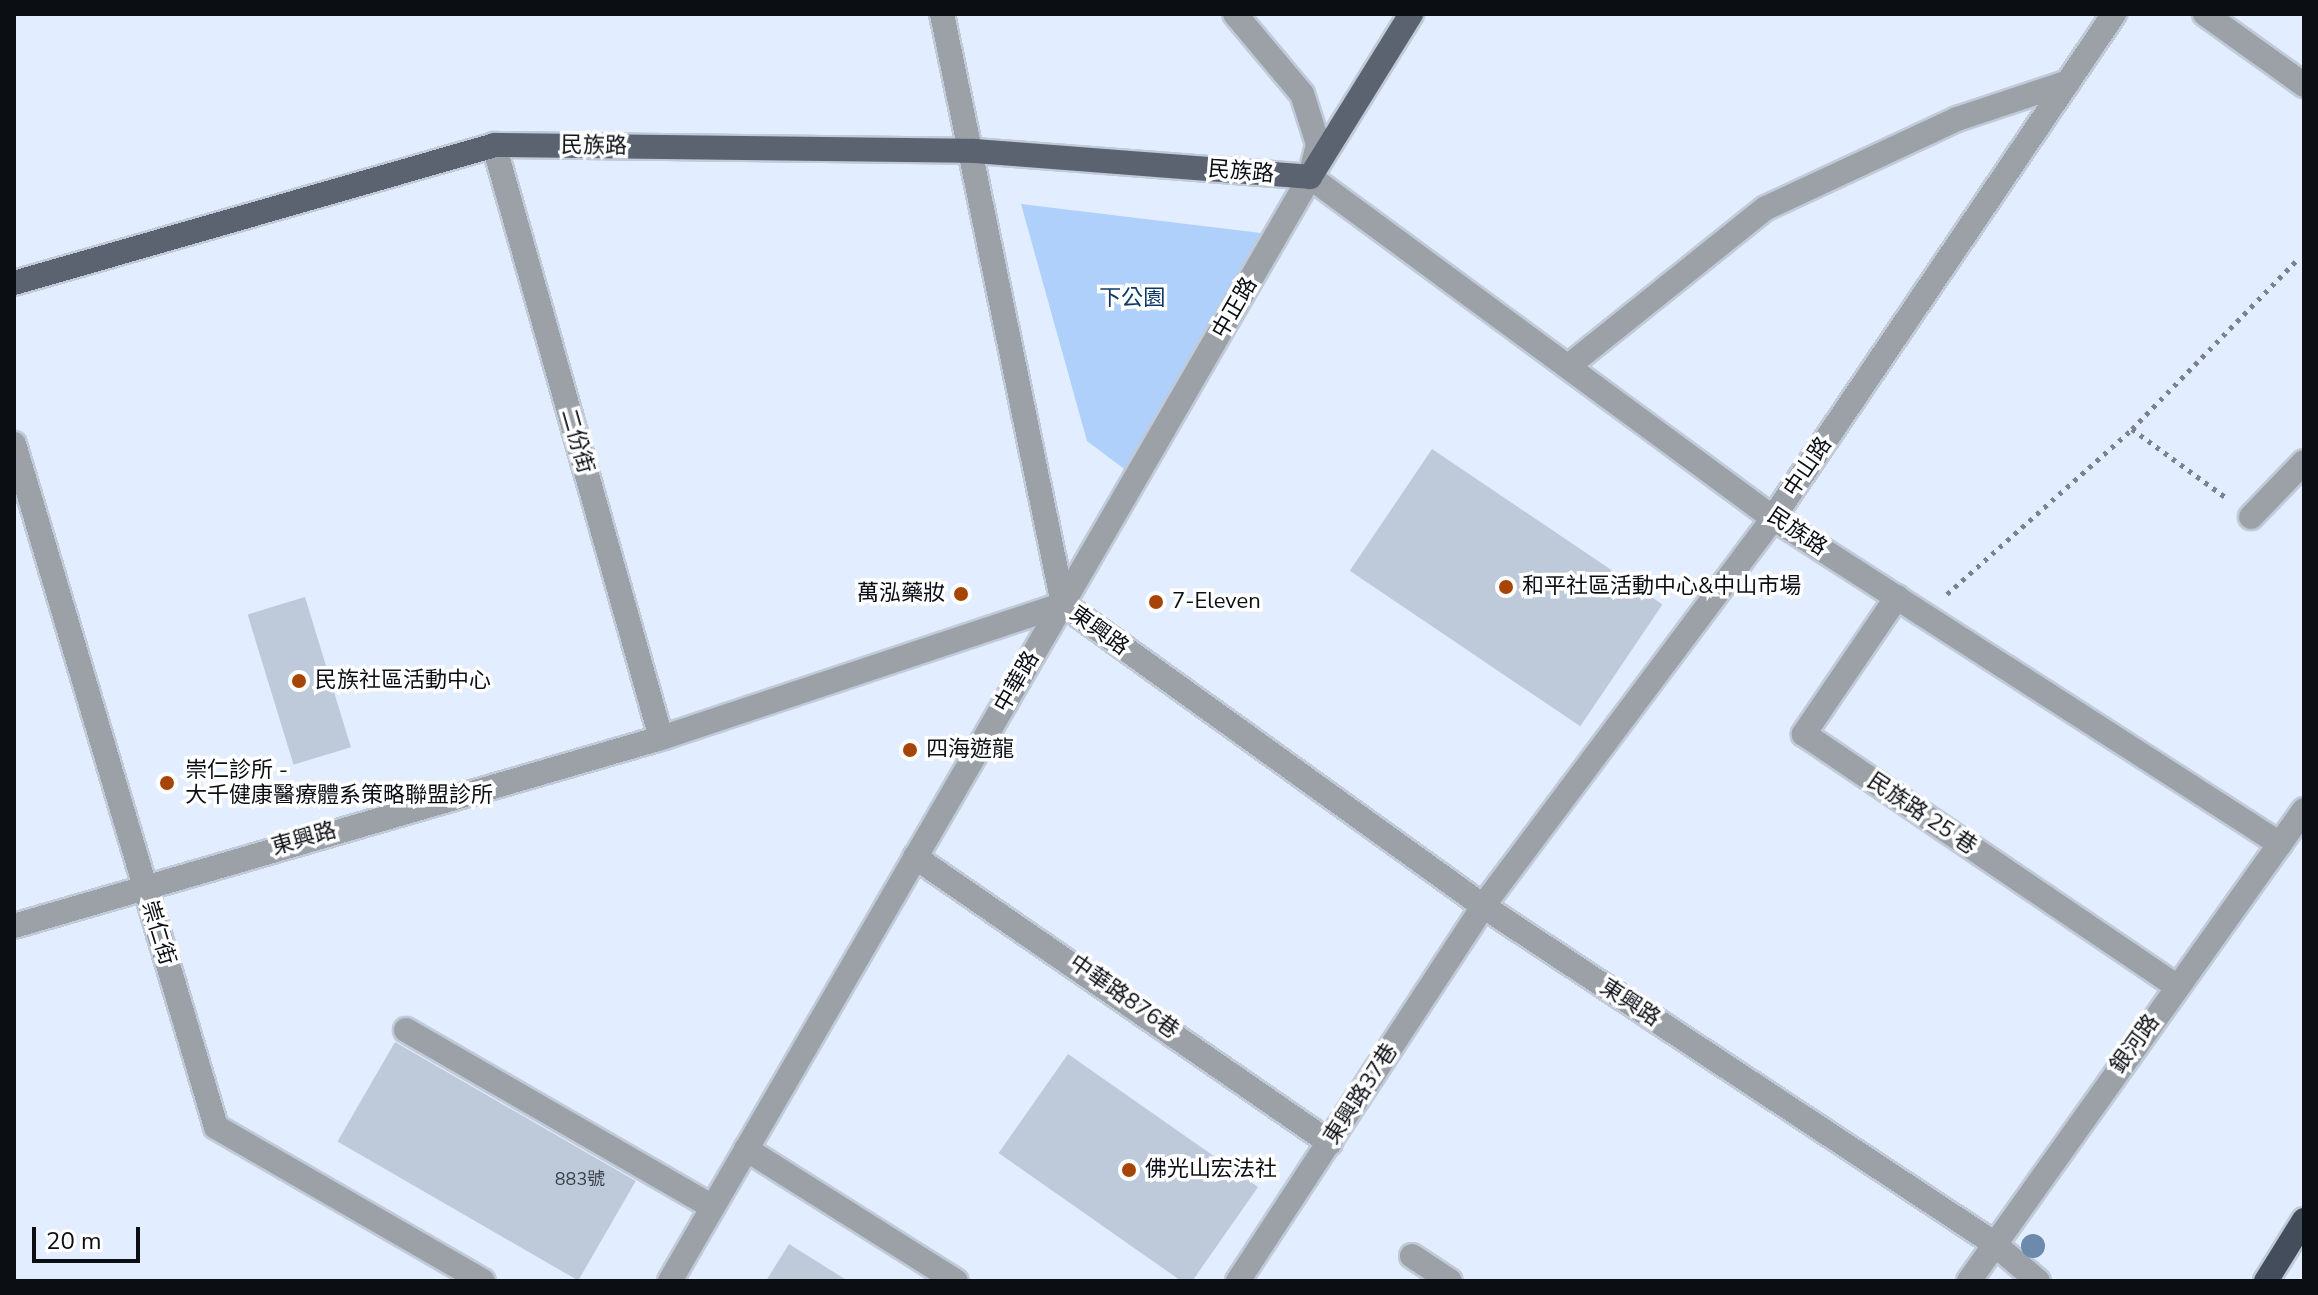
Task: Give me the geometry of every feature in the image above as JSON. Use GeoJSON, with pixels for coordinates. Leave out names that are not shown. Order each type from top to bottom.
{"type":"FeatureCollection","features":[{"type":"Feature","properties":{"kind":"highway"},"geometry":{"type":"LineString","coordinates":[[2266,1281],[2304,1220]]}},
{"type":"Feature","properties":{"kind":"main road","name":"中正路"},"geometry":{"type":"LineString","coordinates":[[1310,177],[1411,14]]}},
{"type":"Feature","properties":{"kind":"main road","name":"民族路"},"geometry":{"type":"LineString","coordinates":[[14,283],[494,145],[974,151],[1310,177]]}},
{"type":"Feature","properties":{"kind":"street"},"geometry":{"type":"LineString","coordinates":[[942,14],[974,151],[1063,604]]}},
{"type":"Feature","properties":{"kind":"street"},"geometry":{"type":"LineString","coordinates":[[1235,14],[1302,94],[1318,144],[1310,177]]}},
{"type":"Feature","properties":{"kind":"street","name":"中山路"},"geometry":{"type":"LineString","coordinates":[[1483,906],[1773,518],[2114,14]]}},
{"type":"Feature","properties":{"kind":"street"},"geometry":{"type":"LineString","coordinates":[[2205,14],[2304,85]]}},
{"type":"Feature","properties":{"kind":"street"},"geometry":{"type":"LineString","coordinates":[[1571,364],[1766,208],[1957,119],[2068,82]]}},
{"type":"Feature","properties":{"kind":"street","name":"二份街"},"geometry":{"type":"LineString","coordinates":[[494,145],[661,738]]}},
{"type":"Feature","properties":{"kind":"street","name":"民族路"},"geometry":{"type":"LineString","coordinates":[[1310,177],[1571,364],[1773,518],[2280,844]]}},
{"type":"Feature","properties":{"kind":"street","name":"中正路"},"geometry":{"type":"LineString","coordinates":[[1063,604],[1310,177]]}},
{"type":"Feature","properties":{"kind":"street","name":"崇仁街"},"geometry":{"type":"LineString","coordinates":[[14,444],[216,1127],[483,1281]]}},
{"type":"Feature","properties":{"kind":"street"},"geometry":{"type":"LineString","coordinates":[[2251,517],[2304,462]]}},
{"type":"Feature","properties":{"kind":"street","name":"民族路 25 巷"},"geometry":{"type":"LineString","coordinates":[[1897,597],[1804,734],[2177,987]]}},
{"type":"Feature","properties":{"kind":"street","name":"東興路"},"geometry":{"type":"LineString","coordinates":[[14,926],[144,885],[661,738],[1063,604],[1483,906],[1992,1242],[2038,1281]]}},
{"type":"Feature","properties":{"kind":"street","name":"中華路"},"geometry":{"type":"LineString","coordinates":[[670,1281],[1063,604]]}},
{"type":"Feature","properties":{"kind":"street","name":"銀河路"},"geometry":{"type":"LineString","coordinates":[[1969,1281],[1992,1242],[2304,810]]}},
{"type":"Feature","properties":{"kind":"street","name":"中華路876巷"},"geometry":{"type":"LineString","coordinates":[[915,857],[1330,1143]]}},
{"type":"Feature","properties":{"kind":"street","name":"東興路37巷"},"geometry":{"type":"LineString","coordinates":[[1238,1281],[1483,906]]}},
{"type":"Feature","properties":{"kind":"street"},"geometry":{"type":"LineString","coordinates":[[406,1030],[712,1207]]}},
{"type":"Feature","properties":{"kind":"street"},"geometry":{"type":"LineString","coordinates":[[746,1149],[956,1281]]}},
{"type":"Feature","properties":{"kind":"street"},"geometry":{"type":"LineString","coordinates":[[1412,1256],[1450,1281]]}},
{"type":"Feature","properties":{"kind":"path"},"geometry":{"type":"LineString","coordinates":[[1924,614],[2132,429],[2299,258]]}},
{"type":"Feature","properties":{"kind":"path"},"geometry":{"type":"LineString","coordinates":[[2132,429],[2251,517]]}},
{"type":"Feature","properties":{"kind":"green space","name":"下公園"},"geometry":{"type":"Polygon","coordinates":[[[1021,204],[1261,233],[1127,471],[1087,441],[1021,204]]]}},
{"type":"Feature","properties":{"kind":"building","name":"和平社區活動中心&中山市場"},"geometry":{"type":"Polygon","coordinates":[[[1432,449],[1662,604],[1580,726],[1350,571],[1432,449]]]}},
{"type":"Feature","properties":{"kind":"building","name":"民族社區活動中心"},"geometry":{"type":"Polygon","coordinates":[[[305,597],[351,747],[294,765],[248,615],[305,597]]]}},
{"type":"Feature","properties":{"kind":"building"},"geometry":{"type":"Polygon","coordinates":[[[395,1042],[636,1181],[578,1281],[338,1142],[395,1042]]]}},
{"type":"Feature","properties":{"kind":"building","name":"佛光山宏法社"},"geometry":{"type":"Polygon","coordinates":[[[1068,1054],[1258,1187],[1192,1281],[1181,1281],[999,1153],[1068,1054]]]}},
{"type":"Feature","properties":{"kind":"building"},"geometry":{"type":"Polygon","coordinates":[[[789,1244],[848,1281],[766,1281],[789,1244]]]}},
{"type":"Feature","properties":{"kind":"place","name":"和平社區活動中心&中山市場"},"geometry":{"type":"Point","coordinates":[1506,587]}},
{"type":"Feature","properties":{"kind":"place","name":"萬泓藥妝"},"geometry":{"type":"Point","coordinates":[961,594]}},
{"type":"Feature","properties":{"kind":"place","name":"7-Eleven"},"geometry":{"type":"Point","coordinates":[1156,602]}},
{"type":"Feature","properties":{"kind":"place","name":"民族社區活動中心"},"geometry":{"type":"Point","coordinates":[299,681]}},
{"type":"Feature","properties":{"kind":"place","name":"四海遊龍"},"geometry":{"type":"Point","coordinates":[910,750]}},
{"type":"Feature","properties":{"kind":"place","name":"崇仁診所 - 大千健康醫療體系策略聯盟診所"},"geometry":{"type":"Point","coordinates":[167,783]}},
{"type":"Feature","properties":{"kind":"place","name":"佛光山宏法社"},"geometry":{"type":"Point","coordinates":[1129,1170]}}]}
